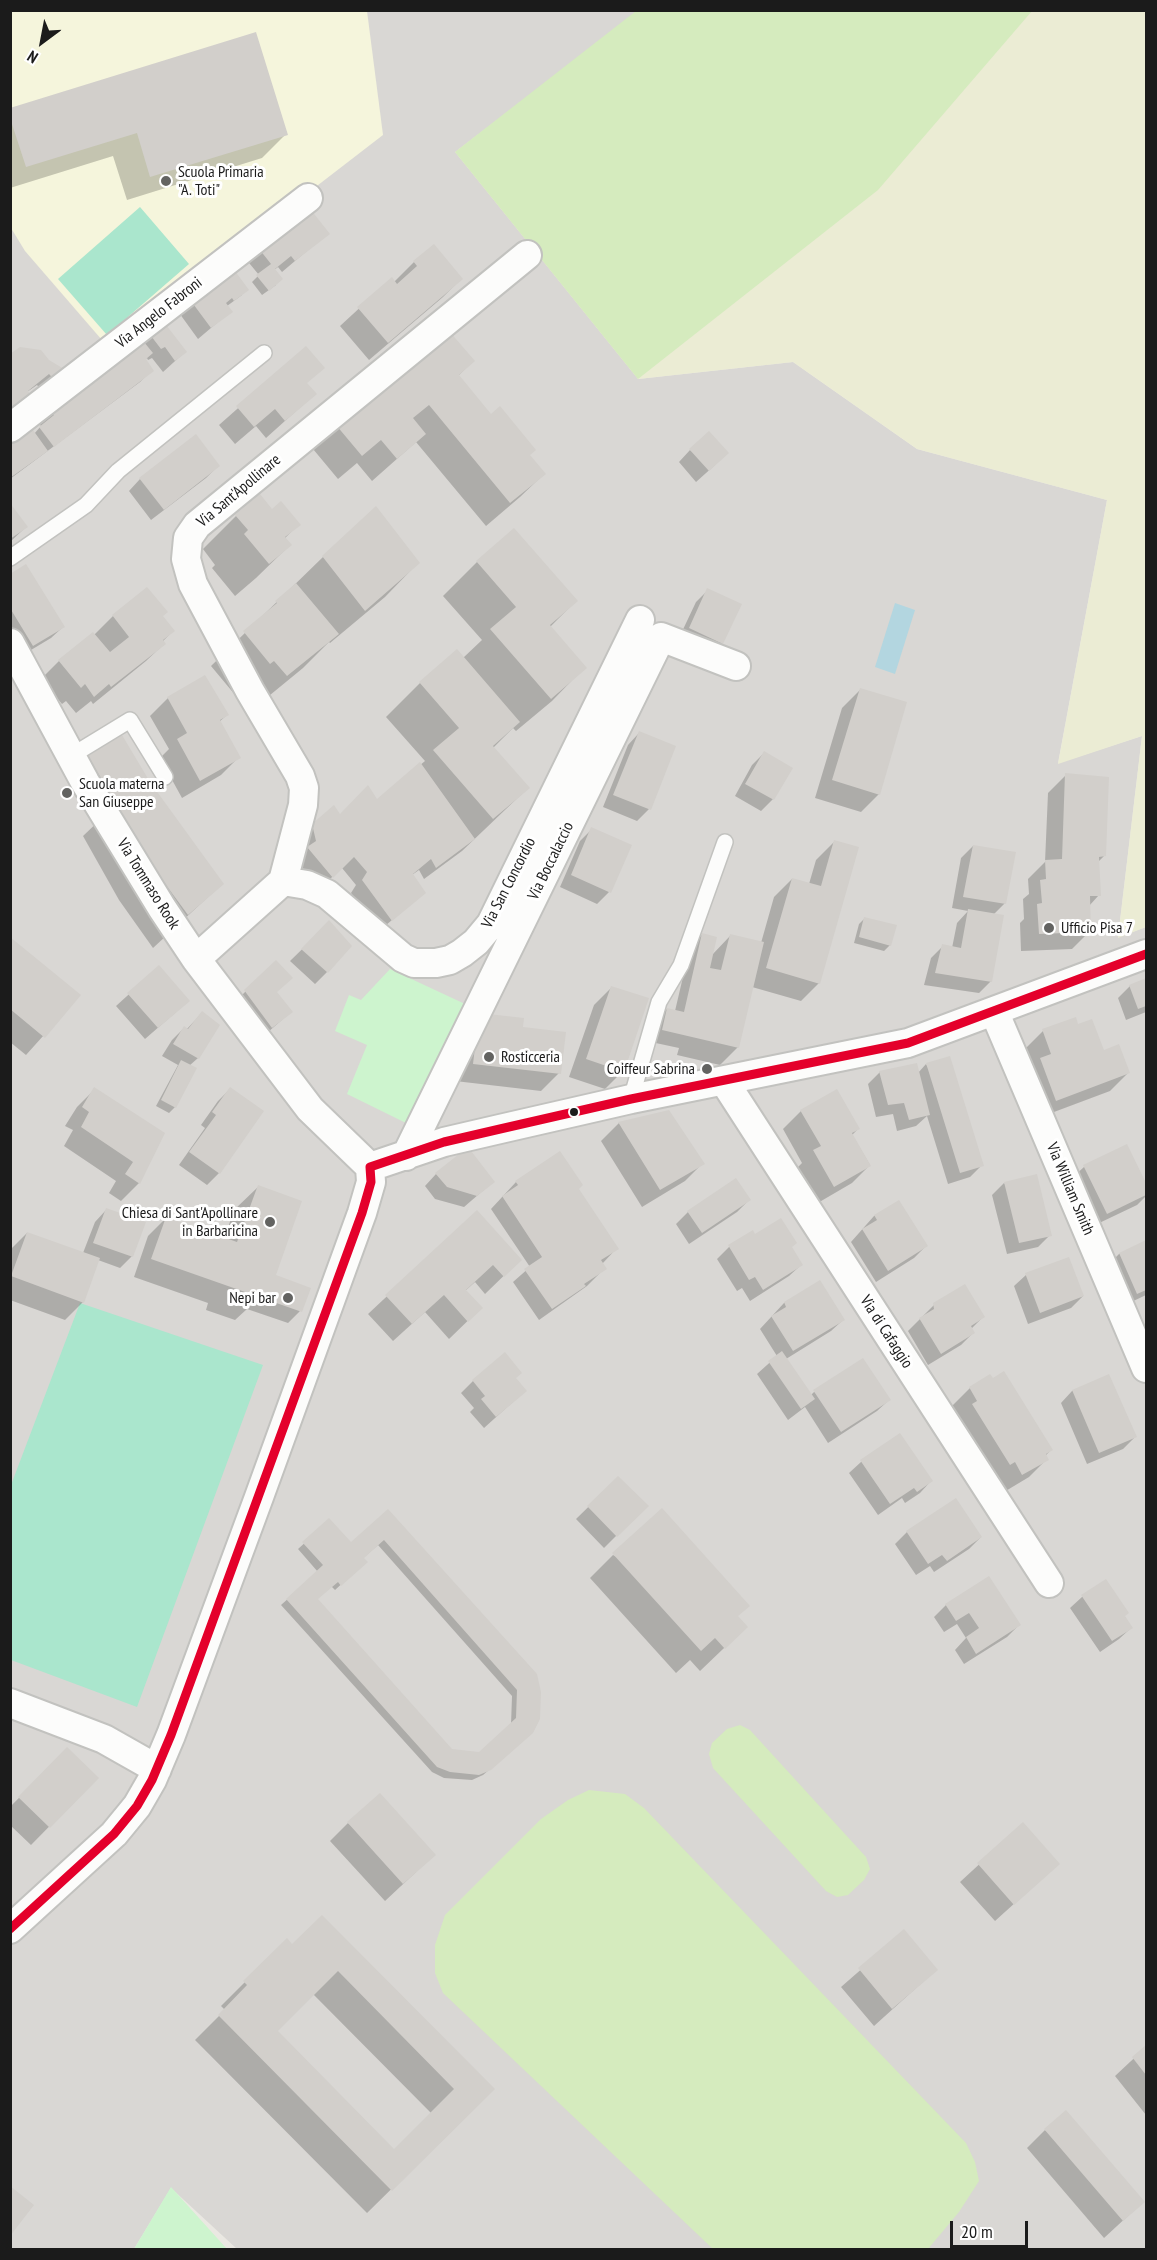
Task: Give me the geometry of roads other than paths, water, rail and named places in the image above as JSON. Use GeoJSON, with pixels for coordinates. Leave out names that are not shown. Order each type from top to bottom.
{"type":"FeatureCollection","features":[{"type":"Feature","properties":{"kind":"street","name":"Via Angelo Fabroni"},"geometry":{"type":"LineString","coordinates":[[10,428],[308,198]]}},
{"type":"Feature","properties":{"kind":"street","name":"Via Sant'Apollinare"},"geometry":{"type":"LineString","coordinates":[[283,881],[303,805],[304,788],[300,776],[250,691],[193,584],[186,558],[188,538],[197,525],[527,255]]}},
{"type":"Feature","properties":{"kind":"street","name":"Via San Concordio"},"geometry":{"type":"LineString","coordinates":[[283,881],[307,885],[327,894],[404,958],[414,963],[436,963],[450,960],[462,953],[476,942],[491,924],[640,620]]}},
{"type":"Feature","properties":{"kind":"street","name":"Via Boccalaccio"},"geometry":{"type":"LineString","coordinates":[[406,1156],[661,637],[736,666]]}},
{"type":"Feature","properties":{"kind":"street","name":"Via Tommaso Rook"},"geometry":{"type":"LineString","coordinates":[[10,643],[71,756],[162,909],[196,959],[310,1109],[370,1167]]}},
{"type":"Feature","properties":{"kind":"street"},"geometry":{"type":"LineString","coordinates":[[196,959],[283,881]]}},
{"type":"Feature","properties":{"kind":"street"},"geometry":{"type":"LineString","coordinates":[[10,1929],[114,1834],[145,1794],[157,1768],[255,1508],[362,1213],[371,1182],[370,1167],[444,1142],[631,1099],[908,1043],[1146,954]]}},
{"type":"Feature","properties":{"kind":"street","name":"Via William Smith"},"geometry":{"type":"LineString","coordinates":[[994,1011],[1146,1368]]}},
{"type":"Feature","properties":{"kind":"street","name":"Via di Cafaggio"},"geometry":{"type":"LineString","coordinates":[[724,1081],[1049,1583]]}},
{"type":"Feature","properties":{"kind":"street"},"geometry":{"type":"LineString","coordinates":[[10,1703],[104,1739],[157,1768]]}},
{"type":"Feature","properties":{"kind":"lane"},"geometry":{"type":"LineString","coordinates":[[10,558],[86,505],[118,471],[264,353]]}},
{"type":"Feature","properties":{"kind":"lane"},"geometry":{"type":"LineString","coordinates":[[71,756],[130,720],[165,777]]}},
{"type":"Feature","properties":{"kind":"lane"},"geometry":{"type":"LineString","coordinates":[[631,1099],[659,1002],[681,964],[725,842]]}},
{"type":"Feature","properties":{"kind":"water"},"geometry":{"type":"Polygon","coordinates":[[[895,603],[915,610],[895,674],[875,667],[895,603]]]}},
{"type":"Feature","properties":{"kind":"place","name":"Scuola Primaria \"A. Toti\""},"geometry":{"type":"Point","coordinates":[166,181]}},
{"type":"Feature","properties":{"kind":"place","name":"Scuola materna San Giuseppe"},"geometry":{"type":"Point","coordinates":[67,793]}},
{"type":"Feature","properties":{"kind":"place","name":"Ufficio Pisa 7"},"geometry":{"type":"Point","coordinates":[1049,928]}},
{"type":"Feature","properties":{"kind":"place","name":"Rosticceria"},"geometry":{"type":"Point","coordinates":[489,1057]}},
{"type":"Feature","properties":{"kind":"place","name":"Coiffeur Sabrina"},"geometry":{"type":"Point","coordinates":[707,1069]}},
{"type":"Feature","properties":{"kind":"place","name":"Chiesa di Sant'Apollinare in Barbaricina"},"geometry":{"type":"Point","coordinates":[270,1222]}},
{"type":"Feature","properties":{"kind":"place","name":"Nepi bar"},"geometry":{"type":"Point","coordinates":[288,1298]}}]}
